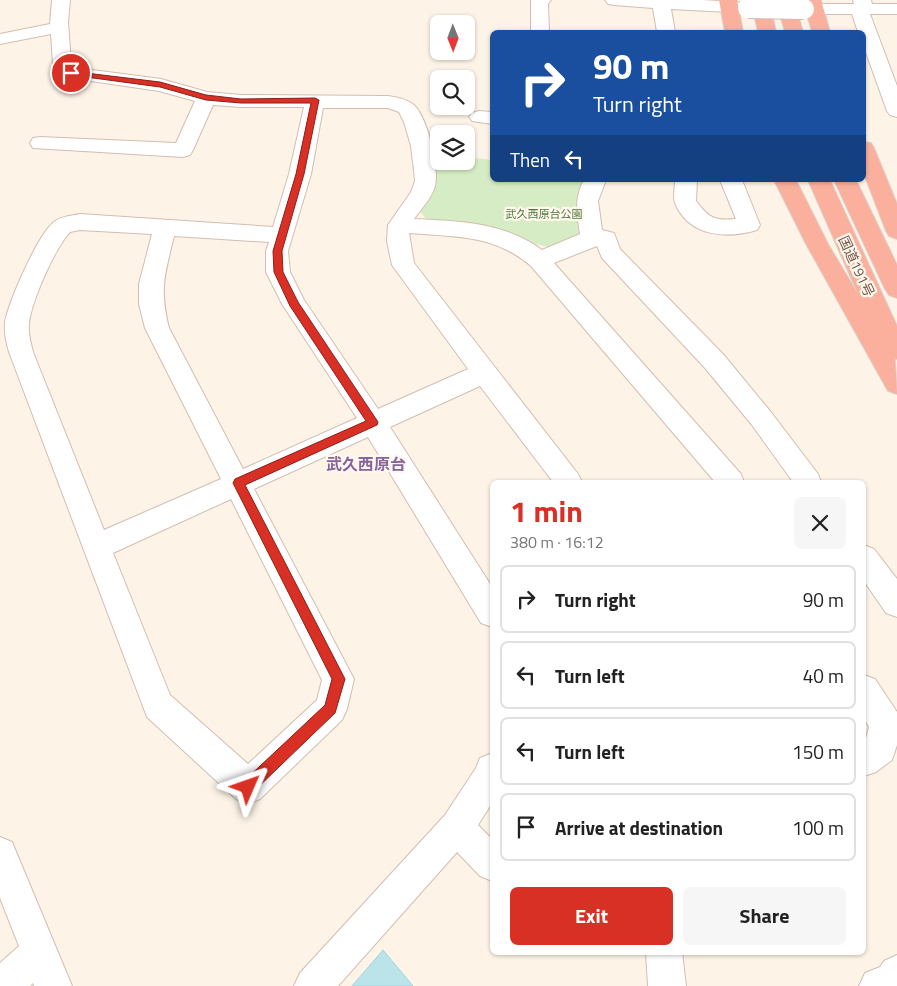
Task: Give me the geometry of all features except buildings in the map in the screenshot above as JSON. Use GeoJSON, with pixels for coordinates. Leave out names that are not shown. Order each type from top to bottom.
{"type":"FeatureCollection","features":[{"type":"Feature","properties":{"kind":"highway"},"geometry":{"type":"LineString","coordinates":[[785,0],[793,30]]}},
{"type":"Feature","properties":{"kind":"highway"},"geometry":{"type":"LineString","coordinates":[[728,3],[734,30]]}},
{"type":"Feature","properties":{"kind":"highway"},"geometry":{"type":"LineString","coordinates":[[754,4],[767,30]]}},
{"type":"Feature","properties":{"kind":"highway"},"geometry":{"type":"LineString","coordinates":[[810,6],[820,30]]}},
{"type":"Feature","properties":{"kind":"highway"},"geometry":{"type":"LineString","coordinates":[[866,153],[897,231]]}},
{"type":"Feature","properties":{"kind":"highway"},"geometry":{"type":"LineString","coordinates":[[786,182],[817,244],[897,384]]}},
{"type":"Feature","properties":{"kind":"highway","name":"国道191号"},"geometry":{"type":"LineString","coordinates":[[819,182],[865,285],[897,350]]}},
{"type":"Feature","properties":{"kind":"highway","name":"国道191号"},"geometry":{"type":"LineString","coordinates":[[846,182],[897,289]]}},
{"type":"Feature","properties":{"kind":"street"},"geometry":{"type":"LineString","coordinates":[[61,0],[62,65],[71,73],[160,85],[206,98],[241,101],[315,100],[388,102],[406,108],[412,114],[425,163],[426,180],[423,190],[399,225],[398,243],[403,265],[567,480]]}},
{"type":"Feature","properties":{"kind":"street"},"geometry":{"type":"LineString","coordinates":[[540,30],[540,1],[542,0]]}},
{"type":"Feature","properties":{"kind":"street"},"geometry":{"type":"LineString","coordinates":[[614,0],[661,3],[810,6],[861,5],[897,9]]}},
{"type":"Feature","properties":{"kind":"street"},"geometry":{"type":"LineString","coordinates":[[661,3],[666,30]]}},
{"type":"Feature","properties":{"kind":"street"},"geometry":{"type":"LineString","coordinates":[[861,5],[897,111]]}},
{"type":"Feature","properties":{"kind":"street"},"geometry":{"type":"LineString","coordinates":[[0,39],[60,27]]}},
{"type":"Feature","properties":{"kind":"street"},"geometry":{"type":"LineString","coordinates":[[40,143],[183,150],[206,98]]}},
{"type":"Feature","properties":{"kind":"street"},"geometry":{"type":"LineString","coordinates":[[315,100],[300,174],[277,251],[278,272],[287,292],[373,422],[490,610]]}},
{"type":"Feature","properties":{"kind":"street"},"geometry":{"type":"LineString","coordinates":[[592,238],[587,201],[588,190],[594,182]]}},
{"type":"Feature","properties":{"kind":"street"},"geometry":{"type":"LineString","coordinates":[[686,182],[685,202],[703,223],[715,226],[739,227],[749,225],[732,182]]}},
{"type":"Feature","properties":{"kind":"street"},"geometry":{"type":"LineString","coordinates":[[165,228],[151,284],[151,304],[157,328],[338,679],[331,708],[248,787],[158,706],[21,352],[17,337],[18,319],[27,292],[52,241],[62,226],[80,222],[282,236]]}},
{"type":"Feature","properties":{"kind":"street"},"geometry":{"type":"LineString","coordinates":[[399,225],[494,235],[514,242],[539,260],[726,480]]}},
{"type":"Feature","properties":{"kind":"street"},"geometry":{"type":"LineString","coordinates":[[539,260],[592,238],[606,238],[610,252],[714,361],[761,418],[807,480]]}},
{"type":"Feature","properties":{"kind":"street"},"geometry":{"type":"LineString","coordinates":[[97,547],[486,372]]}},
{"type":"Feature","properties":{"kind":"street"},"geometry":{"type":"LineString","coordinates":[[866,561],[897,603]]}},
{"type":"Feature","properties":{"kind":"street"},"geometry":{"type":"LineString","coordinates":[[866,693],[886,724],[880,748],[866,758]]}},
{"type":"Feature","properties":{"kind":"street"},"geometry":{"type":"LineString","coordinates":[[313,986],[457,827],[490,775]]}},
{"type":"Feature","properties":{"kind":"street"},"geometry":{"type":"LineString","coordinates":[[457,827],[490,862]]}},
{"type":"Feature","properties":{"kind":"street"},"geometry":{"type":"LineString","coordinates":[[0,854],[53,986]]}},
{"type":"Feature","properties":{"kind":"street"},"geometry":{"type":"LineString","coordinates":[[3,986],[38,952]]}},
{"type":"Feature","properties":{"kind":"street"},"geometry":{"type":"LineString","coordinates":[[664,955],[667,986]]}},
{"type":"Feature","properties":{"kind":"street"},"geometry":{"type":"LineString","coordinates":[[878,986],[892,982],[897,974]]}},
{"type":"Feature","properties":{"kind":"green space","name":"武久西原台公園"},"geometry":{"type":"Polygon","coordinates":[[[475,158],[490,160],[490,182],[590,182],[586,230],[549,247],[427,220],[418,209],[432,170],[475,170],[475,158]]]}},
{"type":"Feature","properties":{"kind":"water"},"geometry":{"type":"Polygon","coordinates":[[[383,950],[413,986],[352,986],[383,950]]]}},
{"type":"Feature","properties":{"kind":"district","name":"武久西原台"},"geometry":{"type":"Point","coordinates":[366,464]}},
{"type":"Feature","properties":{"kind":"route"},"geometry":{"type":"LineString","coordinates":[[71,73],[160,85],[206,98],[241,101],[315,100],[300,174],[277,251],[278,272],[294,304],[373,422],[238,483],[338,679],[331,708],[248,787]]}}]}
